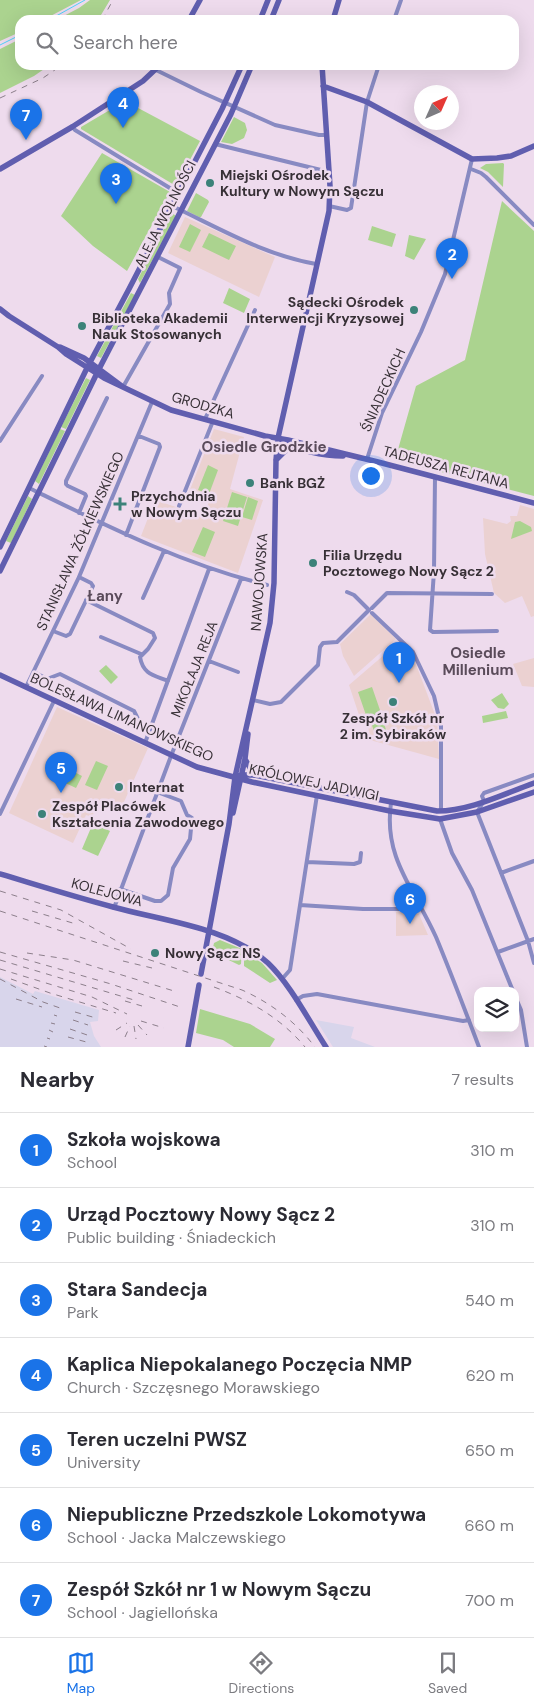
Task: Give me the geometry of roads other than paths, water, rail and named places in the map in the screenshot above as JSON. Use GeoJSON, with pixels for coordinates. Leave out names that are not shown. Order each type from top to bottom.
{"type":"FeatureCollection","features":[{"type":"Feature","properties":{"kind":"street"},"geometry":{"type":"LineString","coordinates":[[192,15],[200,0]]}},
{"type":"Feature","properties":{"kind":"street"},"geometry":{"type":"LineString","coordinates":[[262,15],[268,0]]}},
{"type":"Feature","properties":{"kind":"street"},"geometry":{"type":"LineString","coordinates":[[273,15],[279,0]]}},
{"type":"Feature","properties":{"kind":"street"},"geometry":{"type":"LineString","coordinates":[[334,15],[339,0]]}},
{"type":"Feature","properties":{"kind":"street"},"geometry":{"type":"LineString","coordinates":[[396,15],[400,0]]}},
{"type":"Feature","properties":{"kind":"street"},"geometry":{"type":"LineString","coordinates":[[0,169],[143,81],[156,70]]}},
{"type":"Feature","properties":{"kind":"street"},"geometry":{"type":"LineString","coordinates":[[162,70],[234,108],[275,125],[319,135],[327,135]]}},
{"type":"Feature","properties":{"kind":"street","name":"ALEJA WOLNOŚCI"},"geometry":{"type":"LineString","coordinates":[[0,547],[88,365],[225,103],[240,70]]}},
{"type":"Feature","properties":{"kind":"street","name":"ALEJA WOLNOŚCI"},"geometry":{"type":"LineString","coordinates":[[0,571],[97,371],[234,108],[250,70]]}},
{"type":"Feature","properties":{"kind":"street","name":"NAWOJOWSKA"},"geometry":{"type":"LineString","coordinates":[[201,974],[229,824],[238,792],[248,725],[270,623],[274,583],[278,438],[330,206],[322,70]]}},
{"type":"Feature","properties":{"kind":"street"},"geometry":{"type":"LineString","coordinates":[[330,206],[347,210],[350,208],[367,102],[377,70]]}},
{"type":"Feature","properties":{"kind":"street"},"geometry":{"type":"LineString","coordinates":[[323,86],[367,102],[472,159],[511,156],[534,146]]}},
{"type":"Feature","properties":{"kind":"street"},"geometry":{"type":"LineString","coordinates":[[72,126],[75,130],[178,193]]}},
{"type":"Feature","properties":{"kind":"street"},"geometry":{"type":"LineString","coordinates":[[215,144],[329,172]]}},
{"type":"Feature","properties":{"kind":"street","name":"ŚNIADECKICH"},"geometry":{"type":"LineString","coordinates":[[367,459],[382,413],[421,332],[445,274],[472,159]]}},
{"type":"Feature","properties":{"kind":"street"},"geometry":{"type":"LineString","coordinates":[[471,169],[486,177],[534,225]]}},
{"type":"Feature","properties":{"kind":"street"},"geometry":{"type":"LineString","coordinates":[[172,206],[258,247],[316,264]]}},
{"type":"Feature","properties":{"kind":"street"},"geometry":{"type":"LineString","coordinates":[[123,387],[170,304],[168,293],[180,268],[158,257]]}},
{"type":"Feature","properties":{"kind":"street","name":"GRODZKA"},"geometry":{"type":"LineString","coordinates":[[0,308],[9,316],[58,347],[69,350],[118,386],[152,402],[171,410],[278,438]]}},
{"type":"Feature","properties":{"kind":"street"},"geometry":{"type":"LineString","coordinates":[[205,419],[255,310]]}},
{"type":"Feature","properties":{"kind":"street"},"geometry":{"type":"LineString","coordinates":[[0,440],[42,376]]}},
{"type":"Feature","properties":{"kind":"street"},"geometry":{"type":"LineString","coordinates":[[79,512],[86,496],[68,486],[66,481],[107,398]]}},
{"type":"Feature","properties":{"kind":"street","name":"STANISŁAWA ŻÓŁKIEWSKIEGO"},"geometry":{"type":"LineString","coordinates":[[26,687],[79,577],[152,402]]}},
{"type":"Feature","properties":{"kind":"street"},"geometry":{"type":"LineString","coordinates":[[179,506],[213,421]]}},
{"type":"Feature","properties":{"kind":"street"},"geometry":{"type":"LineString","coordinates":[[126,535],[160,447],[159,444],[139,436]]}},
{"type":"Feature","properties":{"kind":"street","name":"TADEUSZA REJTANA"},"geometry":{"type":"LineString","coordinates":[[278,438],[293,446],[334,456],[352,456]]}},
{"type":"Feature","properties":{"kind":"street","name":"TADEUSZA REJTANA"},"geometry":{"type":"LineString","coordinates":[[278,438],[367,459],[534,503]]}},
{"type":"Feature","properties":{"kind":"street"},"geometry":{"type":"LineString","coordinates":[[276,460],[293,446]]}},
{"type":"Feature","properties":{"kind":"street"},"geometry":{"type":"LineString","coordinates":[[435,477],[433,593],[430,630],[433,632],[497,631]]}},
{"type":"Feature","properties":{"kind":"street"},"geometry":{"type":"LineString","coordinates":[[29,488],[101,524],[164,551],[209,569],[267,585]]}},
{"type":"Feature","properties":{"kind":"street"},"geometry":{"type":"LineString","coordinates":[[143,598],[164,551]]}},
{"type":"Feature","properties":{"kind":"street"},"geometry":{"type":"LineString","coordinates":[[145,743],[209,569]]}},
{"type":"Feature","properties":{"kind":"street"},"geometry":{"type":"LineString","coordinates":[[53,631],[66,636],[70,634],[93,586],[91,582],[79,577]]}},
{"type":"Feature","properties":{"kind":"street","name":"MIKOŁAJA REJA"},"geometry":{"type":"LineString","coordinates":[[114,908],[157,792],[241,579]]}},
{"type":"Feature","properties":{"kind":"street"},"geometry":{"type":"LineString","coordinates":[[253,700],[270,704],[281,702],[318,664],[320,647],[323,643],[337,642],[369,610],[354,595],[347,592]]}},
{"type":"Feature","properties":{"kind":"street"},"geometry":{"type":"LineString","coordinates":[[372,608],[387,593],[492,594]]}},
{"type":"Feature","properties":{"kind":"street"},"geometry":{"type":"LineString","coordinates":[[86,600],[153,634],[155,638],[152,644],[141,654]]}},
{"type":"Feature","properties":{"kind":"street"},"geometry":{"type":"LineString","coordinates":[[372,614],[413,652],[434,696],[441,726],[442,811]]}},
{"type":"Feature","properties":{"kind":"street"},"geometry":{"type":"LineString","coordinates":[[101,636],[141,654]]}},
{"type":"Feature","properties":{"kind":"street"},"geometry":{"type":"LineString","coordinates":[[141,654],[143,669],[168,681]]}},
{"type":"Feature","properties":{"kind":"street"},"geometry":{"type":"LineString","coordinates":[[210,661],[238,672]]}},
{"type":"Feature","properties":{"kind":"street"},"geometry":{"type":"LineString","coordinates":[[34,672],[47,679],[60,674],[134,710],[139,721],[151,728]]}},
{"type":"Feature","properties":{"kind":"street","name":"BOLESŁAWA LIMANOWSKIEGO"},"geometry":{"type":"LineString","coordinates":[[0,676],[197,767],[239,777]]}},
{"type":"Feature","properties":{"kind":"street"},"geometry":{"type":"LineString","coordinates":[[0,814],[54,701]]}},
{"type":"Feature","properties":{"kind":"street","name":"NAWOJOWSKA"},"geometry":{"type":"LineString","coordinates":[[229,824],[230,802],[245,759],[248,725]]}},
{"type":"Feature","properties":{"kind":"street"},"geometry":{"type":"LineString","coordinates":[[245,759],[254,775]]}},
{"type":"Feature","properties":{"kind":"street","name":"KRÓLOWEJ JADWIGI"},"geometry":{"type":"LineString","coordinates":[[239,777],[254,775],[422,810],[442,811],[455,810],[534,783]]}},
{"type":"Feature","properties":{"kind":"street"},"geometry":{"type":"LineString","coordinates":[[491,807],[484,801],[482,796],[484,793],[534,775]]}},
{"type":"Feature","properties":{"kind":"street","name":"KRÓLOWEJ JADWIGI"},"geometry":{"type":"LineString","coordinates":[[239,777],[252,782],[390,811],[440,819],[477,812],[534,792]]}},
{"type":"Feature","properties":{"kind":"street"},"geometry":{"type":"LineString","coordinates":[[238,792],[252,782]]}},
{"type":"Feature","properties":{"kind":"street"},"geometry":{"type":"LineString","coordinates":[[282,979],[290,970],[308,862],[317,795],[309,786]]}},
{"type":"Feature","properties":{"kind":"street"},"geometry":{"type":"LineString","coordinates":[[317,795],[332,791]]}},
{"type":"Feature","properties":{"kind":"street"},"geometry":{"type":"LineString","coordinates":[[120,889],[155,902],[161,901],[168,895],[173,868],[190,839],[192,818],[187,815],[181,801],[157,792]]}},
{"type":"Feature","properties":{"kind":"street"},"geometry":{"type":"LineString","coordinates":[[484,801],[477,812],[528,941],[534,964]]}},
{"type":"Feature","properties":{"kind":"street"},"geometry":{"type":"LineString","coordinates":[[391,803],[389,832],[392,848],[402,874],[435,937],[479,1047]]}},
{"type":"Feature","properties":{"kind":"street"},"geometry":{"type":"LineString","coordinates":[[440,819],[452,853],[472,890],[511,987]]}},
{"type":"Feature","properties":{"kind":"street"},"geometry":{"type":"LineString","coordinates":[[308,862],[354,864],[360,862],[361,853]]}},
{"type":"Feature","properties":{"kind":"street"},"geometry":{"type":"LineString","coordinates":[[501,873],[534,861]]}},
{"type":"Feature","properties":{"kind":"street","name":"KOLEJOWA"},"geometry":{"type":"LineString","coordinates":[[0,874],[114,908],[209,932],[235,941],[269,964],[282,979],[326,1047]]}},
{"type":"Feature","properties":{"kind":"street"},"geometry":{"type":"LineString","coordinates":[[300,905],[363,909],[422,909]]}},
{"type":"Feature","properties":{"kind":"street"},"geometry":{"type":"LineString","coordinates":[[498,952],[534,939]]}},
{"type":"Feature","properties":{"kind":"street"},"geometry":{"type":"LineString","coordinates":[[188,1047],[199,984]]}},
{"type":"Feature","properties":{"kind":"street"},"geometry":{"type":"LineString","coordinates":[[296,1000],[302,996],[317,994],[463,1021],[469,1020]]}},
{"type":"Feature","properties":{"kind":"street"},"geometry":{"type":"LineString","coordinates":[[519,1005],[527,1047]]}},
{"type":"Feature","properties":{"kind":"waterway"},"geometry":{"type":"LineString","coordinates":[[58,15],[85,0]]}},
{"type":"Feature","properties":{"kind":"waterway"},"geometry":{"type":"LineString","coordinates":[[0,45],[15,38]]}},
{"type":"Feature","properties":{"kind":"railway"},"geometry":{"type":"LineString","coordinates":[[105,15],[113,0]]}},
{"type":"Feature","properties":{"kind":"railway"},"geometry":{"type":"LineString","coordinates":[[0,98],[43,78],[55,70]]}},
{"type":"Feature","properties":{"kind":"railway"},"geometry":{"type":"LineString","coordinates":[[0,891],[61,910],[131,949]]}},
{"type":"Feature","properties":{"kind":"railway"},"geometry":{"type":"LineString","coordinates":[[0,911],[242,990],[282,1014],[300,1029],[315,1047]]}},
{"type":"Feature","properties":{"kind":"railway"},"geometry":{"type":"LineString","coordinates":[[32,911],[76,924]]}},
{"type":"Feature","properties":{"kind":"railway"},"geometry":{"type":"LineString","coordinates":[[0,952],[111,984],[180,1007]]}},
{"type":"Feature","properties":{"kind":"railway"},"geometry":{"type":"LineString","coordinates":[[27,953],[73,960],[174,991]]}},
{"type":"Feature","properties":{"kind":"railway"},"geometry":{"type":"LineString","coordinates":[[0,960],[134,1000]]}},
{"type":"Feature","properties":{"kind":"railway"},"geometry":{"type":"LineString","coordinates":[[123,961],[152,968]]}},
{"type":"Feature","properties":{"kind":"railway"},"geometry":{"type":"LineString","coordinates":[[0,969],[92,997],[127,1014]]}},
{"type":"Feature","properties":{"kind":"railway"},"geometry":{"type":"LineString","coordinates":[[0,979],[43,1002],[60,1008]]}},
{"type":"Feature","properties":{"kind":"railway"},"geometry":{"type":"LineString","coordinates":[[11,979],[116,1013]]}},
{"type":"Feature","properties":{"kind":"railway"},"geometry":{"type":"LineString","coordinates":[[214,987],[264,1011],[286,1027],[305,1047]]}},
{"type":"Feature","properties":{"kind":"railway"},"geometry":{"type":"LineString","coordinates":[[16,999],[42,1007]]}},
{"type":"Feature","properties":{"kind":"railway"},"geometry":{"type":"LineString","coordinates":[[125,1001],[142,1006]]}},
{"type":"Feature","properties":{"kind":"railway"},"geometry":{"type":"LineString","coordinates":[[75,1012],[96,1018]]}},
{"type":"Feature","properties":{"kind":"railway"},"geometry":{"type":"LineString","coordinates":[[73,1020],[88,1025]]}},
{"type":"Feature","properties":{"kind":"railway"},"geometry":{"type":"LineString","coordinates":[[141,1021],[164,1028]]}},
{"type":"Feature","properties":{"kind":"railway"},"geometry":{"type":"LineString","coordinates":[[51,1023],[55,1024]]}},
{"type":"Feature","properties":{"kind":"railway"},"geometry":{"type":"LineString","coordinates":[[116,1030],[127,1023]]}},
{"type":"Feature","properties":{"kind":"railway"},"geometry":{"type":"LineString","coordinates":[[138,1025],[147,1035]]}},
{"type":"Feature","properties":{"kind":"railway"},"geometry":{"type":"LineString","coordinates":[[125,1037],[130,1026]]}},
{"type":"Feature","properties":{"kind":"railway"},"geometry":{"type":"LineString","coordinates":[[134,1026],[136,1039]]}},
{"type":"Feature","properties":{"kind":"railway"},"geometry":{"type":"LineString","coordinates":[[70,1029],[90,1036]]}},
{"type":"Feature","properties":{"kind":"railway"},"geometry":{"type":"LineString","coordinates":[[49,1030],[53,1032]]}},
{"type":"Feature","properties":{"kind":"railway"},"geometry":{"type":"LineString","coordinates":[[68,1037],[90,1043]]}},
{"type":"Feature","properties":{"kind":"place","name":"Kaplica Niepokalanego Poczęcia NMP"},"geometry":{"type":"Point","coordinates":[123,128]}},
{"type":"Feature","properties":{"kind":"place","name":"Zespół Szkół nr 1 w Nowym Sączu"},"geometry":{"type":"Point","coordinates":[26,140]}},
{"type":"Feature","properties":{"kind":"place","name":"Miejski Ośrodek Kultury w Nowym Sączu"},"geometry":{"type":"Point","coordinates":[210,183]}},
{"type":"Feature","properties":{"kind":"place","name":"Stara Sandecja"},"geometry":{"type":"Point","coordinates":[116,204]}},
{"type":"Feature","properties":{"kind":"place","name":"Urząd Pocztowy Nowy Sącz 2"},"geometry":{"type":"Point","coordinates":[452,279]}},
{"type":"Feature","properties":{"kind":"place","name":"Sądecki Ośrodek Interwencji Kryzysowej"},"geometry":{"type":"Point","coordinates":[414,310]}},
{"type":"Feature","properties":{"kind":"place","name":"Biblioteka Akademii Nauk Stosowanych"},"geometry":{"type":"Point","coordinates":[82,326]}},
{"type":"Feature","properties":{"kind":"place","name":"Bank BGŻ"},"geometry":{"type":"Point","coordinates":[250,483]}},
{"type":"Feature","properties":{"kind":"place","name":"Przychodnia w Nowym Sączu"},"geometry":{"type":"Point","coordinates":[120,504]}},
{"type":"Feature","properties":{"kind":"place","name":"Filia Urzędu Pocztowego Nowy Sącz 2"},"geometry":{"type":"Point","coordinates":[313,563]}},
{"type":"Feature","properties":{"kind":"place","name":"Szkoła wojskowa"},"geometry":{"type":"Point","coordinates":[399,683]}},
{"type":"Feature","properties":{"kind":"place","name":"Zespół Szkół nr 2 im. Sybiraków"},"geometry":{"type":"Point","coordinates":[393,702]}},
{"type":"Feature","properties":{"kind":"place","name":"Internat"},"geometry":{"type":"Point","coordinates":[119,787]}},
{"type":"Feature","properties":{"kind":"place","name":"Teren uczelni PWSZ"},"geometry":{"type":"Point","coordinates":[61,793]}},
{"type":"Feature","properties":{"kind":"place","name":"Zespół Placówek Kształcenia Zawodowego"},"geometry":{"type":"Point","coordinates":[42,814]}},
{"type":"Feature","properties":{"kind":"place","name":"Niepubliczne Przedszkole Lokomotywa"},"geometry":{"type":"Point","coordinates":[410,924]}},
{"type":"Feature","properties":{"kind":"place","name":"Nowy Sącz NS"},"geometry":{"type":"Point","coordinates":[155,953]}},
{"type":"Feature","properties":{"kind":"district","name":"Osiedle Grodzkie"},"geometry":{"type":"Point","coordinates":[264,447]}},
{"type":"Feature","properties":{"kind":"district","name":"Łany"},"geometry":{"type":"Point","coordinates":[105,596]}},
{"type":"Feature","properties":{"kind":"district","name":"Osiedle Millenium"},"geometry":{"type":"Point","coordinates":[478,662]}}]}
